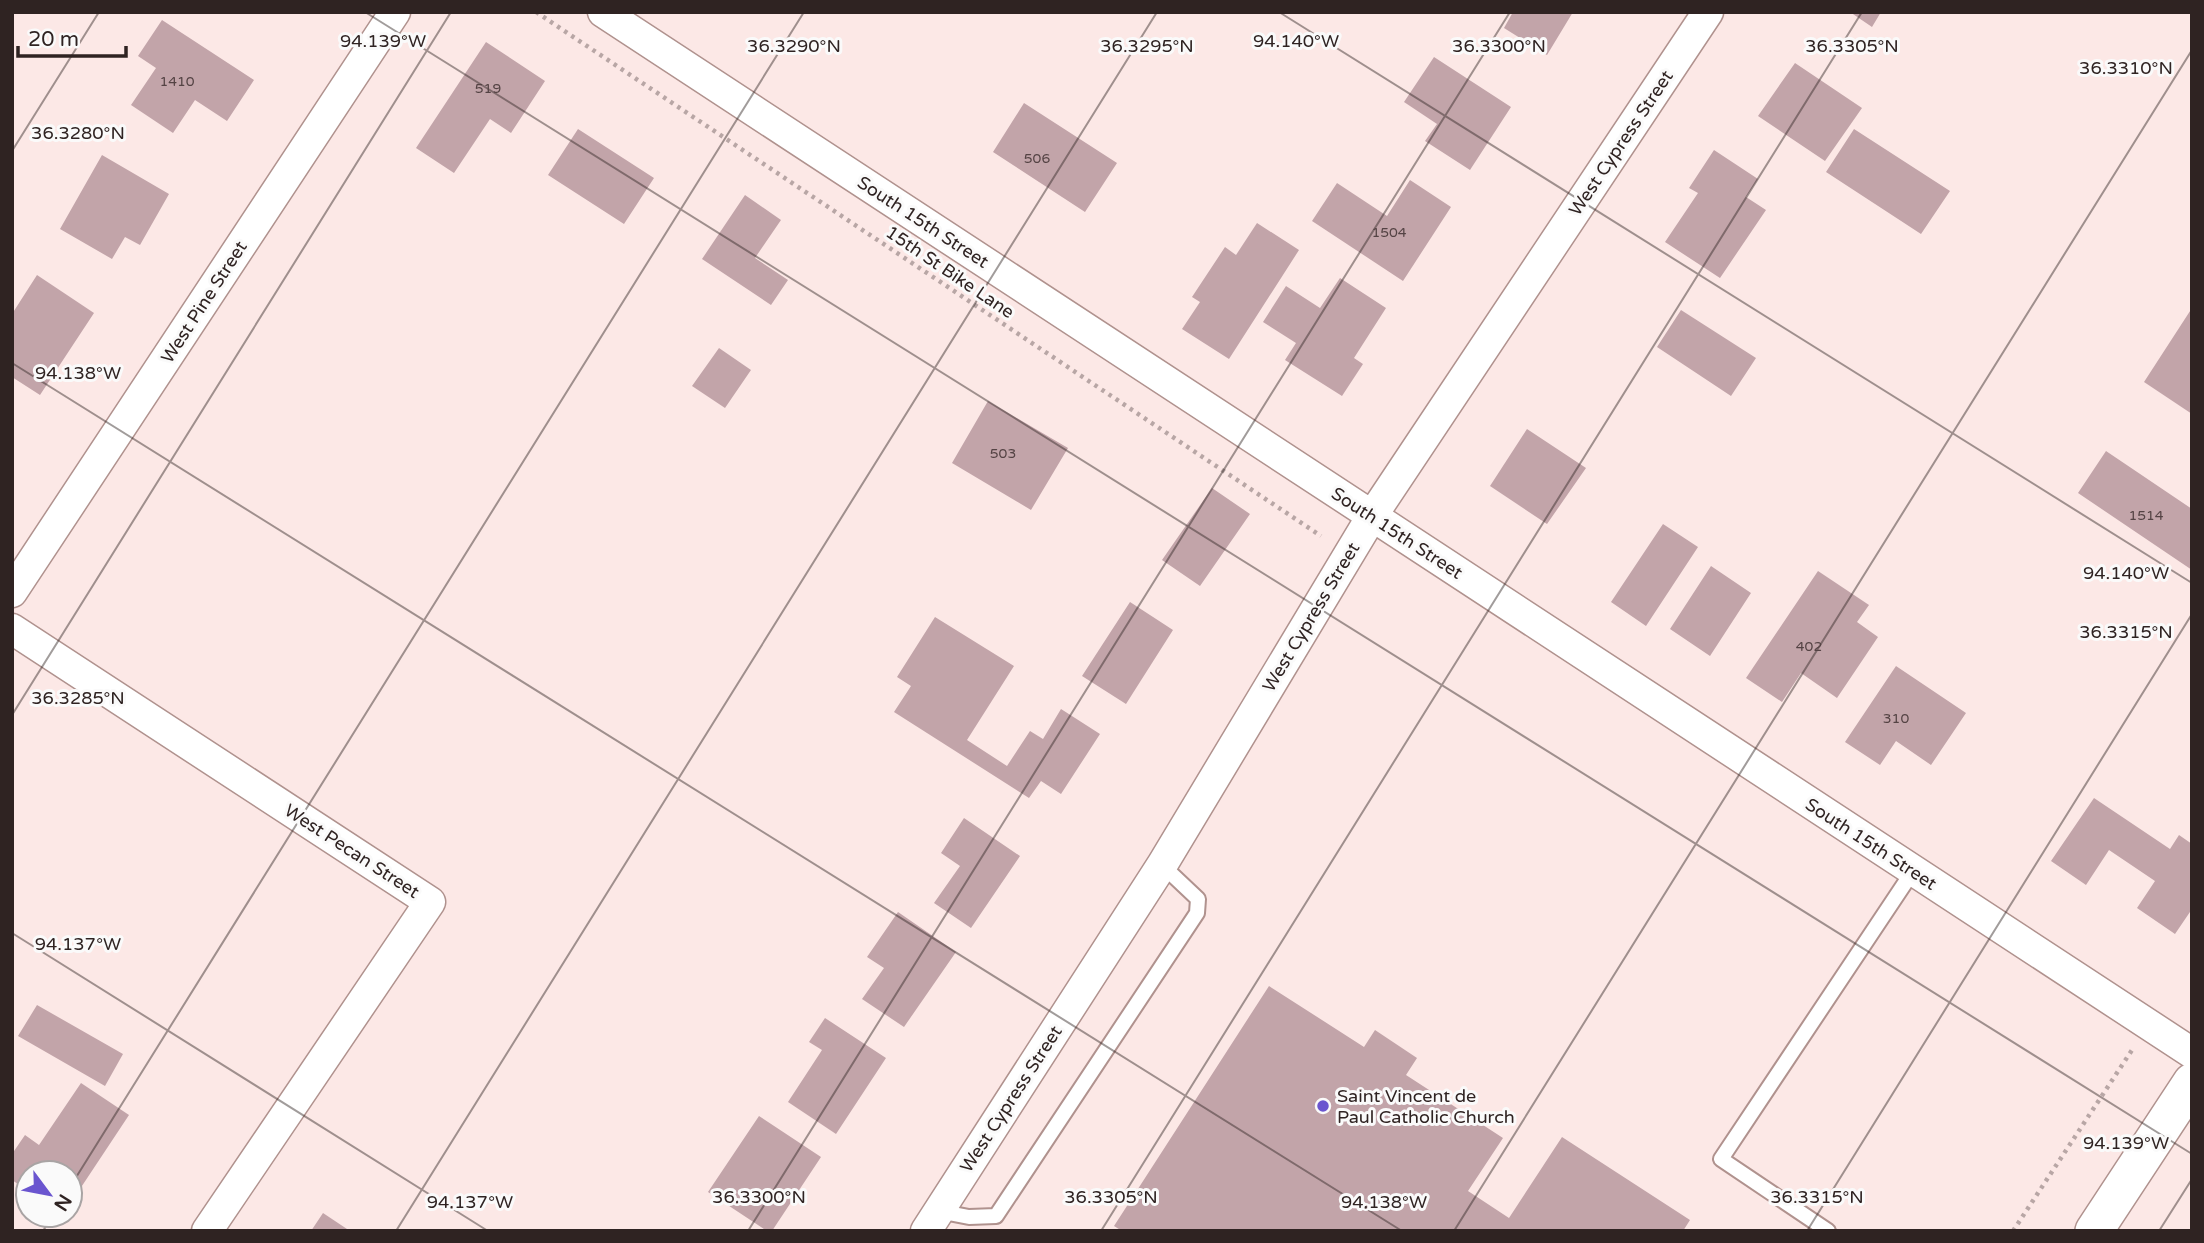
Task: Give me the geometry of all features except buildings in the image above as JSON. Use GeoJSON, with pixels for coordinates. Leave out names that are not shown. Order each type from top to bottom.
{"type":"FeatureCollection","features":[{"type":"Feature","properties":{"kind":"street","name":"West Pine Street"},"geometry":{"type":"LineString","coordinates":[[12,592],[395,12]]}},
{"type":"Feature","properties":{"kind":"street","name":"South 15th Street"},"geometry":{"type":"LineString","coordinates":[[603,12],[2192,1053]]}},
{"type":"Feature","properties":{"kind":"street","name":"West Cypress Street"},"geometry":{"type":"LineString","coordinates":[[932,1221],[1162,865],[1372,516],[1708,12]]}},
{"type":"Feature","properties":{"kind":"street","name":"West Pecan Street"},"geometry":{"type":"LineString","coordinates":[[12,629],[430,902],[207,1231]]}},
{"type":"Feature","properties":{"kind":"street"},"geometry":{"type":"LineString","coordinates":[[2094,1231],[2192,1082]]}},
{"type":"Feature","properties":{"kind":"lane"},"geometry":{"type":"LineString","coordinates":[[932,1221],[996,1216],[1197,914],[1198,898],[1162,865]]}},
{"type":"Feature","properties":{"kind":"lane"},"geometry":{"type":"LineString","coordinates":[[1828,1231],[1721,1159],[1913,871]]}},
{"type":"Feature","properties":{"kind":"path","name":"15th St Bike Lane"},"geometry":{"type":"LineString","coordinates":[[536,12],[1349,555]]}},
{"type":"Feature","properties":{"kind":"path"},"geometry":{"type":"LineString","coordinates":[[2013,1231],[2149,1025]]}},
{"type":"Feature","properties":{"kind":"place","name":"Saint Vincent de Paul Catholic Church"},"geometry":{"type":"Point","coordinates":[1323,1106]}}]}
